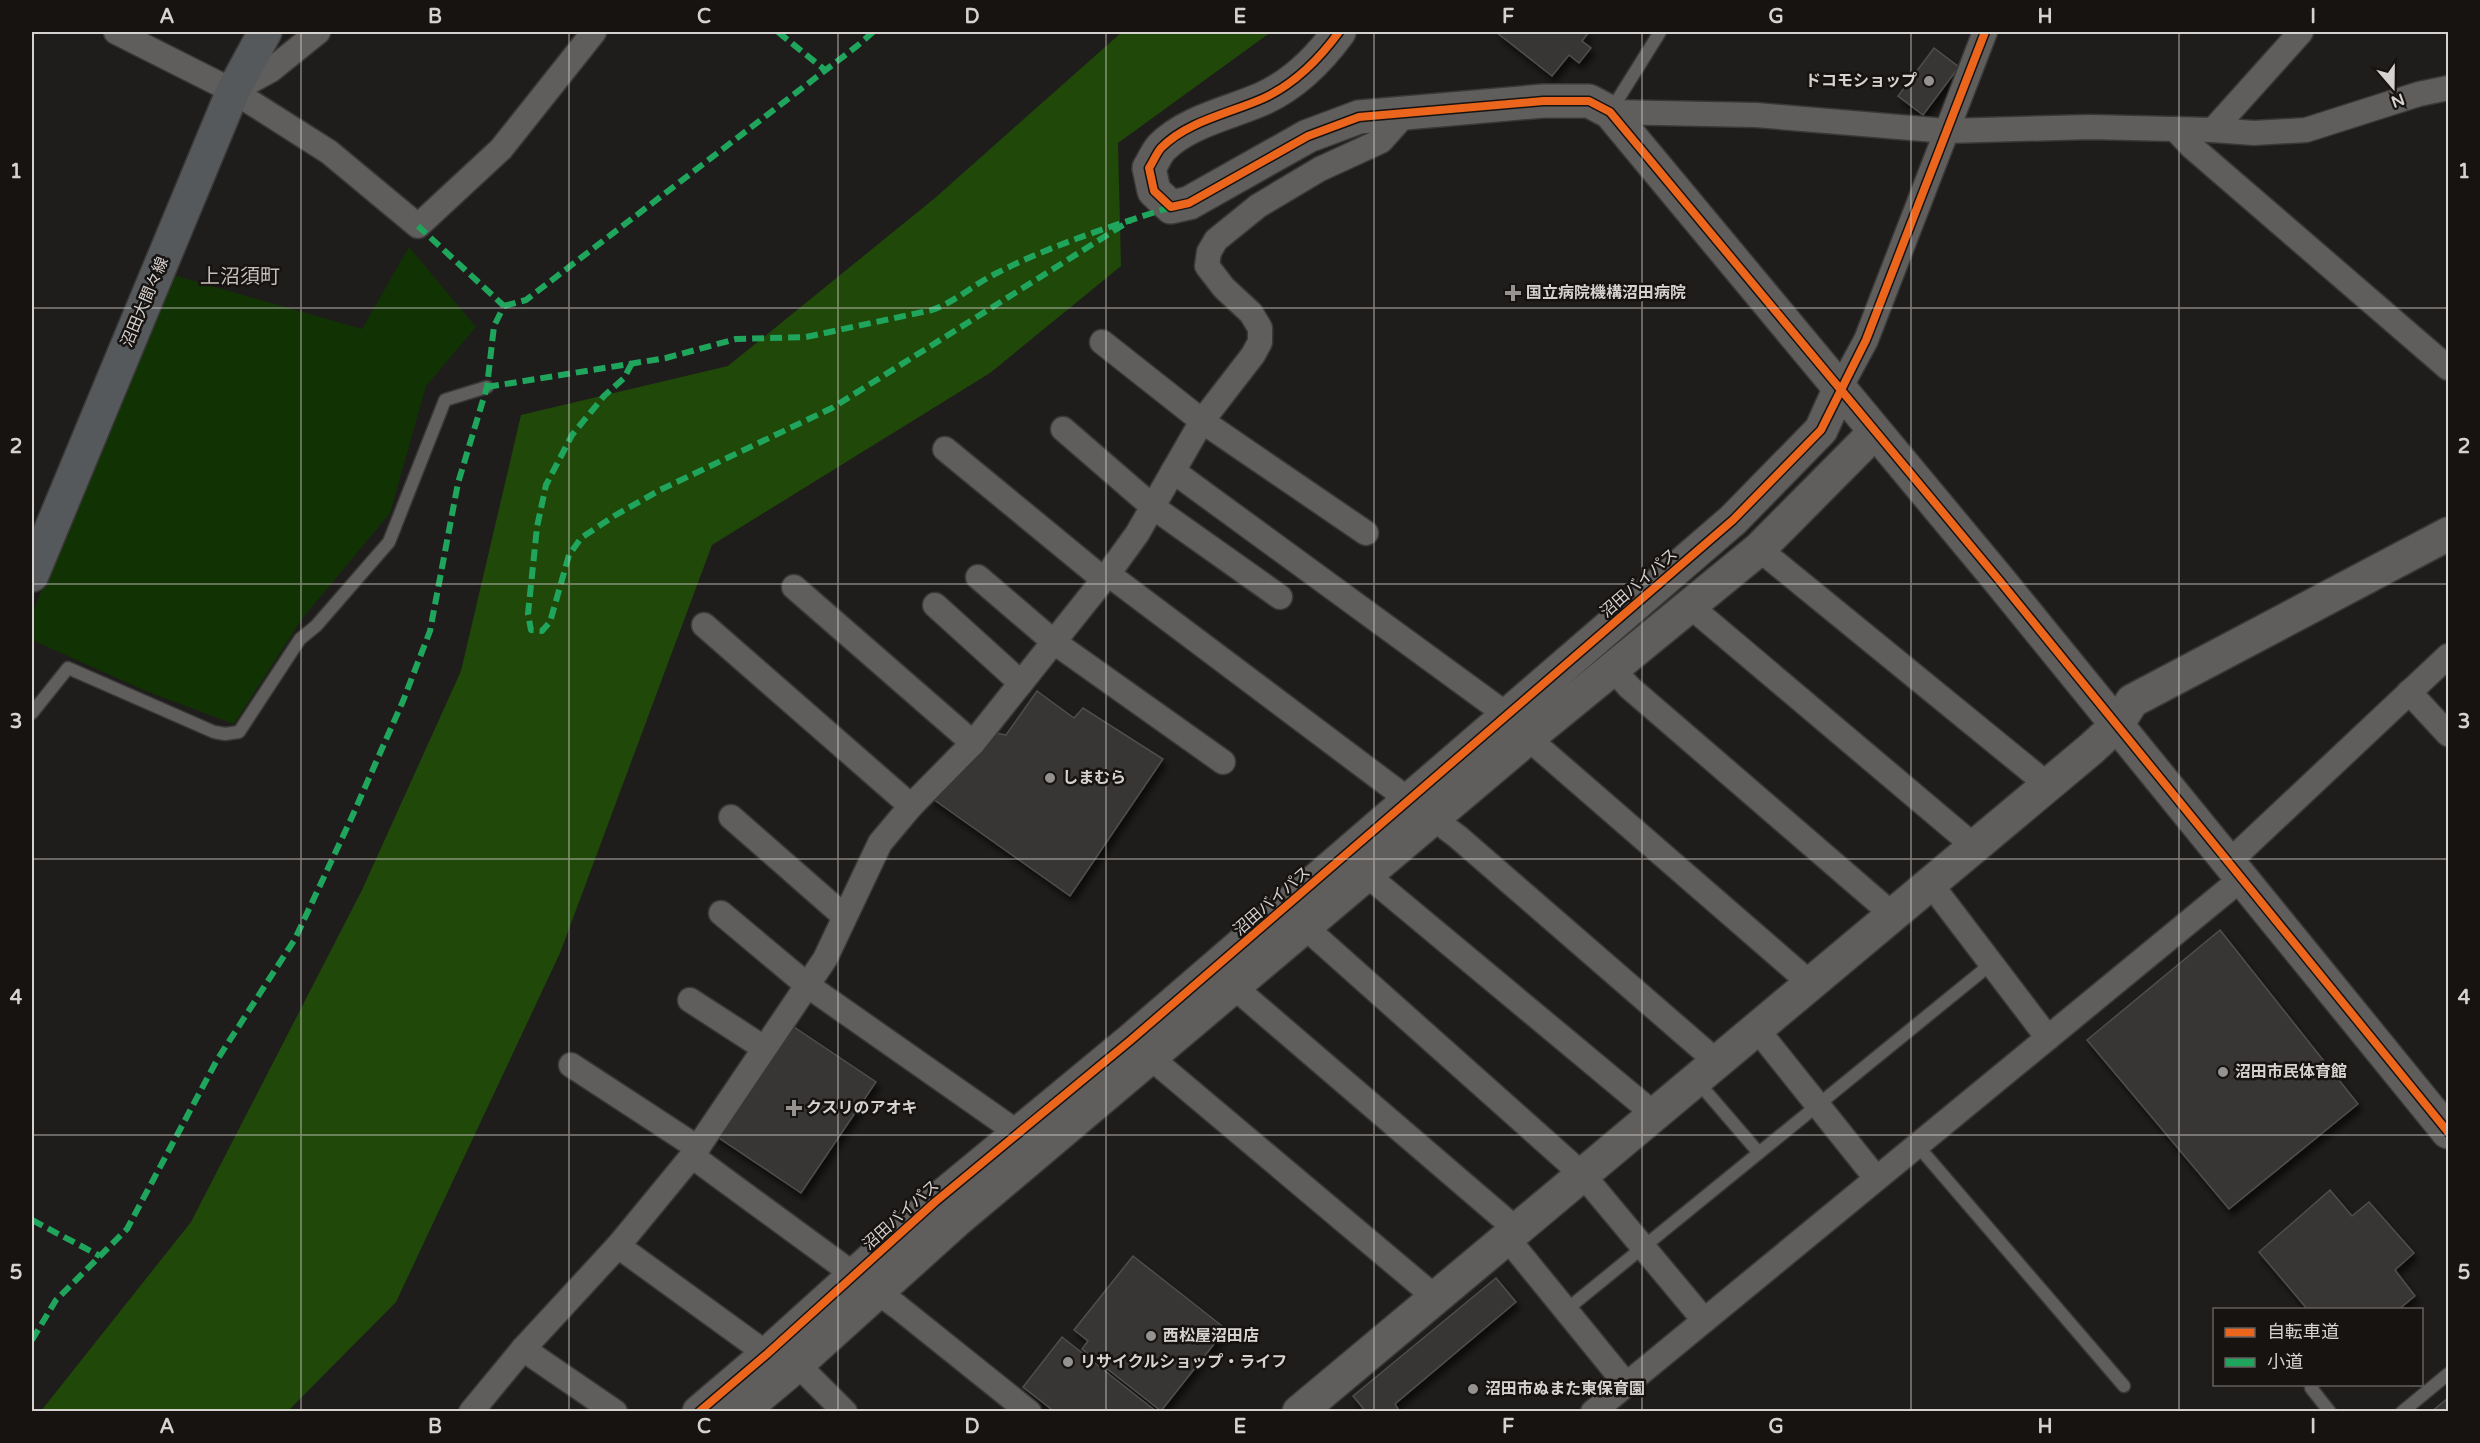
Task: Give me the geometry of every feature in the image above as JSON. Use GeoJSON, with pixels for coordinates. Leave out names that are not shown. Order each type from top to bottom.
{"type":"FeatureCollection","features":[{"type":"Feature","properties":{"kind":"main road","name":"沼田大間々線"},"geometry":{"type":"LineString","coordinates":[[32,575],[233,91],[265,32]]}},
{"type":"Feature","properties":{"kind":"street"},"geometry":{"type":"LineString","coordinates":[[116,32],[233,91],[329,152],[418,226],[501,149],[594,32]]}},
{"type":"Feature","properties":{"kind":"street"},"geometry":{"type":"LineString","coordinates":[[233,91],[271,70],[318,32]]}},
{"type":"Feature","properties":{"kind":"street"},"geometry":{"type":"LineString","coordinates":[[1339,32],[1324,53],[1289,82],[1265,98],[1210,119],[1176,136],[1160,149],[1149,168],[1154,191],[1171,207],[1189,203],[1308,136],[1359,117],[1555,101],[1589,101],[1610,112],[1815,357],[1839,390],[2117,725],[2448,1132]]}},
{"type":"Feature","properties":{"kind":"street"},"geometry":{"type":"LineString","coordinates":[[1839,390],[1866,340],[1984,32]]}},
{"type":"Feature","properties":{"kind":"street"},"geometry":{"type":"LineString","coordinates":[[2213,130],[2301,32]]}},
{"type":"Feature","properties":{"kind":"street"},"geometry":{"type":"LineString","coordinates":[[1610,112],[1756,115],[1947,131],[2090,127],[2254,133],[2306,130],[2419,94],[2448,88]]}},
{"type":"Feature","properties":{"kind":"street"},"geometry":{"type":"LineString","coordinates":[[471,1412],[523,1350],[618,1246],[695,1152],[825,959],[843,916],[880,843],[911,806],[973,743],[1105,577],[1137,534],[1202,421],[1260,342],[1260,328],[1251,313],[1220,283],[1207,266],[1209,252],[1216,240],[1258,206],[1320,170],[1381,141],[1407,112]]}},
{"type":"Feature","properties":{"kind":"street"},"geometry":{"type":"LineString","coordinates":[[2175,129],[2192,147],[2448,368]]}},
{"type":"Feature","properties":{"kind":"street"},"geometry":{"type":"LineString","coordinates":[[1102,342],[1202,421],[1365,533]]}},
{"type":"Feature","properties":{"kind":"street","name":"沼田バイパス"},"geometry":{"type":"LineString","coordinates":[[866,1284],[935,1202],[1131,1040],[1421,809],[1518,726],[1733,520],[1821,430],[1839,390]]}},
{"type":"Feature","properties":{"kind":"street"},"geometry":{"type":"LineString","coordinates":[[1063,429],[1153,507],[1280,597]]}},
{"type":"Feature","properties":{"kind":"street","name":"沼田バイパス"},"geometry":{"type":"LineString","coordinates":[[1518,726],[1613,669],[1690,606],[1759,549],[1875,432]]}},
{"type":"Feature","properties":{"kind":"street"},"geometry":{"type":"LineString","coordinates":[[945,449],[1105,577],[1458,837],[1705,1070]]}},
{"type":"Feature","properties":{"kind":"street"},"geometry":{"type":"LineString","coordinates":[[1173,471],[1518,726],[1810,983]]}},
{"type":"Feature","properties":{"kind":"street"},"geometry":{"type":"LineString","coordinates":[[1299,1412],[2048,785],[2117,725],[2132,700],[2448,534]]}},
{"type":"Feature","properties":{"kind":"street"},"geometry":{"type":"LineString","coordinates":[[1759,549],[2048,785]]}},
{"type":"Feature","properties":{"kind":"street"},"geometry":{"type":"LineString","coordinates":[[978,578],[1054,642],[1223,762]]}},
{"type":"Feature","properties":{"kind":"street"},"geometry":{"type":"LineString","coordinates":[[794,587],[973,743]]}},
{"type":"Feature","properties":{"kind":"street"},"geometry":{"type":"LineString","coordinates":[[935,605],[1021,683]]}},
{"type":"Feature","properties":{"kind":"street"},"geometry":{"type":"LineString","coordinates":[[1690,606],[1974,846]]}},
{"type":"Feature","properties":{"kind":"street"},"geometry":{"type":"LineString","coordinates":[[704,625],[911,806]]}},
{"type":"Feature","properties":{"kind":"street"},"geometry":{"type":"LineString","coordinates":[[1593,1412],[2048,1038],[2235,871],[2409,692],[2448,656]]}},
{"type":"Feature","properties":{"kind":"street"},"geometry":{"type":"LineString","coordinates":[[1613,669],[1629,687],[1892,914]]}},
{"type":"Feature","properties":{"kind":"street"},"geometry":{"type":"LineString","coordinates":[[2409,692],[2448,734]]}},
{"type":"Feature","properties":{"kind":"street","name":"沼田バイパス"},"geometry":{"type":"LineString","coordinates":[[699,1412],[782,1359],[866,1284],[956,1221],[1367,875],[1421,809]]}},
{"type":"Feature","properties":{"kind":"street"},"geometry":{"type":"LineString","coordinates":[[731,817],[843,916]]}},
{"type":"Feature","properties":{"kind":"street"},"geometry":{"type":"LineString","coordinates":[[1367,875],[1654,1114]]}},
{"type":"Feature","properties":{"kind":"street"},"geometry":{"type":"LineString","coordinates":[[1929,883],[2048,1038]]}},
{"type":"Feature","properties":{"kind":"street"},"geometry":{"type":"LineString","coordinates":[[722,912],[807,985],[1018,1133]]}},
{"type":"Feature","properties":{"kind":"street"},"geometry":{"type":"LineString","coordinates":[[1305,927],[1583,1174],[1704,1320]]}},
{"type":"Feature","properties":{"kind":"street"},"geometry":{"type":"LineString","coordinates":[[1234,987],[1512,1234],[1566,1310],[1626,1384]]}},
{"type":"Feature","properties":{"kind":"street"},"geometry":{"type":"LineString","coordinates":[[690,1000],[764,1048]]}},
{"type":"Feature","properties":{"kind":"street"},"geometry":{"type":"LineString","coordinates":[[1756,1028],[1876,1178]]}},
{"type":"Feature","properties":{"kind":"street"},"geometry":{"type":"LineString","coordinates":[[1150,1058],[1436,1298]]}},
{"type":"Feature","properties":{"kind":"street"},"geometry":{"type":"LineString","coordinates":[[571,1065],[695,1152],[1029,1412]]}},
{"type":"Feature","properties":{"kind":"street"},"geometry":{"type":"LineString","coordinates":[[618,1246],[782,1359],[845,1412]]}},
{"type":"Feature","properties":{"kind":"street"},"geometry":{"type":"LineString","coordinates":[[523,1350],[615,1412]]}},
{"type":"Feature","properties":{"kind":"street","name":"沼田バイパス"},"geometry":{"type":"LineString","coordinates":[[741,1412],[782,1359]]}},
{"type":"Feature","properties":{"kind":"lane"},"geometry":{"type":"LineString","coordinates":[[1610,112],[1660,32]]}},
{"type":"Feature","properties":{"kind":"lane"},"geometry":{"type":"LineString","coordinates":[[32,713],[68,668],[214,732],[225,734],[239,732],[300,639],[316,626],[389,542],[445,400],[487,387]]}},
{"type":"Feature","properties":{"kind":"lane"},"geometry":{"type":"LineString","coordinates":[[1566,1310],[1991,964]]}},
{"type":"Feature","properties":{"kind":"lane"},"geometry":{"type":"LineString","coordinates":[[1705,1070],[1759,1154]]}},
{"type":"Feature","properties":{"kind":"lane"},"geometry":{"type":"LineString","coordinates":[[1917,1145],[2124,1386]]}},
{"type":"Feature","properties":{"kind":"lane"},"geometry":{"type":"LineString","coordinates":[[2402,1412],[2448,1374]]}},
{"type":"Feature","properties":{"kind":"lane"},"geometry":{"type":"LineString","coordinates":[[2311,1388],[2330,1412]]}},
{"type":"Feature","properties":{"kind":"green space"},"geometry":{"type":"Polygon","coordinates":[[[1122,32],[1271,32],[1118,143],[1121,266],[990,373],[712,545],[560,953],[396,1302],[288,1411],[41,1411],[191,1222],[362,890],[461,671],[521,415],[728,366],[935,198],[1122,32]]]}},
{"type":"Feature","properties":{"kind":"green space"},"geometry":{"type":"Polygon","coordinates":[[[409,247],[476,327],[426,386],[390,513],[302,619],[234,724],[146,691],[32,640],[32,614],[170,274],[362,329],[409,247]]]}},
{"type":"Feature","properties":{"kind":"building"},"geometry":{"type":"Polygon","coordinates":[[[1496,32],[1589,32],[1582,41],[1591,48],[1579,63],[1569,55],[1552,76],[1496,32]]]}},
{"type":"Feature","properties":{"kind":"building","name":"ドコモショップ"},"geometry":{"type":"Polygon","coordinates":[[[1934,48],[1959,67],[1923,115],[1898,96],[1934,48]]]}},
{"type":"Feature","properties":{"kind":"building","name":"しまむら"},"geometry":{"type":"Polygon","coordinates":[[[1037,691],[1074,718],[1083,708],[1163,759],[1070,896],[930,797],[996,733],[1006,735],[1037,691]]]}},
{"type":"Feature","properties":{"kind":"building","name":"沼田市民体育館"},"geometry":{"type":"Polygon","coordinates":[[[2220,930],[2358,1104],[2229,1209],[2087,1040],[2220,930]]]}},
{"type":"Feature","properties":{"kind":"building","name":"クスリのアオキ"},"geometry":{"type":"Polygon","coordinates":[[[788,1023],[876,1082],[801,1193],[713,1134],[788,1023]]]}},
{"type":"Feature","properties":{"kind":"building"},"geometry":{"type":"Polygon","coordinates":[[[2330,1190],[2352,1216],[2369,1202],[2414,1253],[2395,1270],[2415,1296],[2400,1308],[2306,1308],[2259,1252],[2330,1190]]]}},
{"type":"Feature","properties":{"kind":"building","name":"西松屋沼田店"},"geometry":{"type":"Polygon","coordinates":[[[1133,1256],[1226,1329],[1161,1411],[1082,1349],[1088,1341],[1074,1330],[1133,1256]]]}},
{"type":"Feature","properties":{"kind":"building"},"geometry":{"type":"Polygon","coordinates":[[[1496,1278],[1516,1302],[1395,1404],[1400,1412],[1366,1412],[1353,1396],[1496,1278]]]}},
{"type":"Feature","properties":{"kind":"building","name":"リサイクルショップ・ライフ"},"geometry":{"type":"Polygon","coordinates":[[[1062,1337],[1157,1412],[1055,1412],[1023,1387],[1062,1337]]]}},
{"type":"Feature","properties":{"kind":"building"},"geometry":{"type":"Polygon","coordinates":[[[2448,1398],[2448,1412],[2431,1412],[2448,1398]]]}},
{"type":"Feature","properties":{"kind":"marked path"},"geometry":{"type":"LineString","coordinates":[[778,32],[825,70]]}},
{"type":"Feature","properties":{"kind":"marked path"},"geometry":{"type":"LineString","coordinates":[[504,306],[526,300],[873,32]]}},
{"type":"Feature","properties":{"kind":"marked path"},"geometry":{"type":"LineString","coordinates":[[487,387],[666,358],[736,339],[806,337],[932,310],[948,303],[995,274],[1038,254],[1171,207]]}},
{"type":"Feature","properties":{"kind":"marked path"},"geometry":{"type":"LineString","coordinates":[[632,363],[624,378],[604,396],[572,435],[546,485],[537,527],[528,614],[531,630],[542,631],[550,622],[569,555],[581,538],[660,490],[832,408],[1131,220]]}},
{"type":"Feature","properties":{"kind":"marked path"},"geometry":{"type":"LineString","coordinates":[[32,1340],[56,1300],[127,1229],[217,1060],[295,939],[403,701],[430,631],[458,483],[487,387],[494,326],[504,306],[418,226]]}},
{"type":"Feature","properties":{"kind":"marked path"},"geometry":{"type":"LineString","coordinates":[[32,1220],[100,1256]]}},
{"type":"Feature","properties":{"kind":"cycle path"},"geometry":{"type":"LineString","coordinates":[[1339,32],[1315,61],[1286,85],[1264,98],[1196,124],[1161,148],[1149,168],[1154,191],[1171,207],[1189,203],[1308,136],[1359,117],[1543,101],[1589,101],[1610,112],[1999,580],[2448,1132]]}},
{"type":"Feature","properties":{"kind":"cycle path"},"geometry":{"type":"LineString","coordinates":[[699,1412],[767,1354],[935,1202],[1131,1040],[1733,520],[1821,430],[1866,340],[1985,32]]}},
{"type":"Feature","properties":{"kind":"place","name":"ドコモショップ"},"geometry":{"type":"Point","coordinates":[1929,81]}},
{"type":"Feature","properties":{"kind":"place","name":"国立病院機構沼田病院"},"geometry":{"type":"Point","coordinates":[1513,293]}},
{"type":"Feature","properties":{"kind":"place","name":"しまむら"},"geometry":{"type":"Point","coordinates":[1050,778]}},
{"type":"Feature","properties":{"kind":"place","name":"沼田市民体育館"},"geometry":{"type":"Point","coordinates":[2223,1072]}},
{"type":"Feature","properties":{"kind":"place","name":"クスリのアオキ"},"geometry":{"type":"Point","coordinates":[794,1108]}},
{"type":"Feature","properties":{"kind":"place","name":"西松屋沼田店"},"geometry":{"type":"Point","coordinates":[1151,1336]}},
{"type":"Feature","properties":{"kind":"place","name":"リサイクルショップ・ライフ"},"geometry":{"type":"Point","coordinates":[1068,1362]}},
{"type":"Feature","properties":{"kind":"place","name":"沼田市ぬまた東保育園"},"geometry":{"type":"Point","coordinates":[1473,1389]}},
{"type":"Feature","properties":{"kind":"district","name":"上沼須町"},"geometry":{"type":"Point","coordinates":[240,277]}}]}
